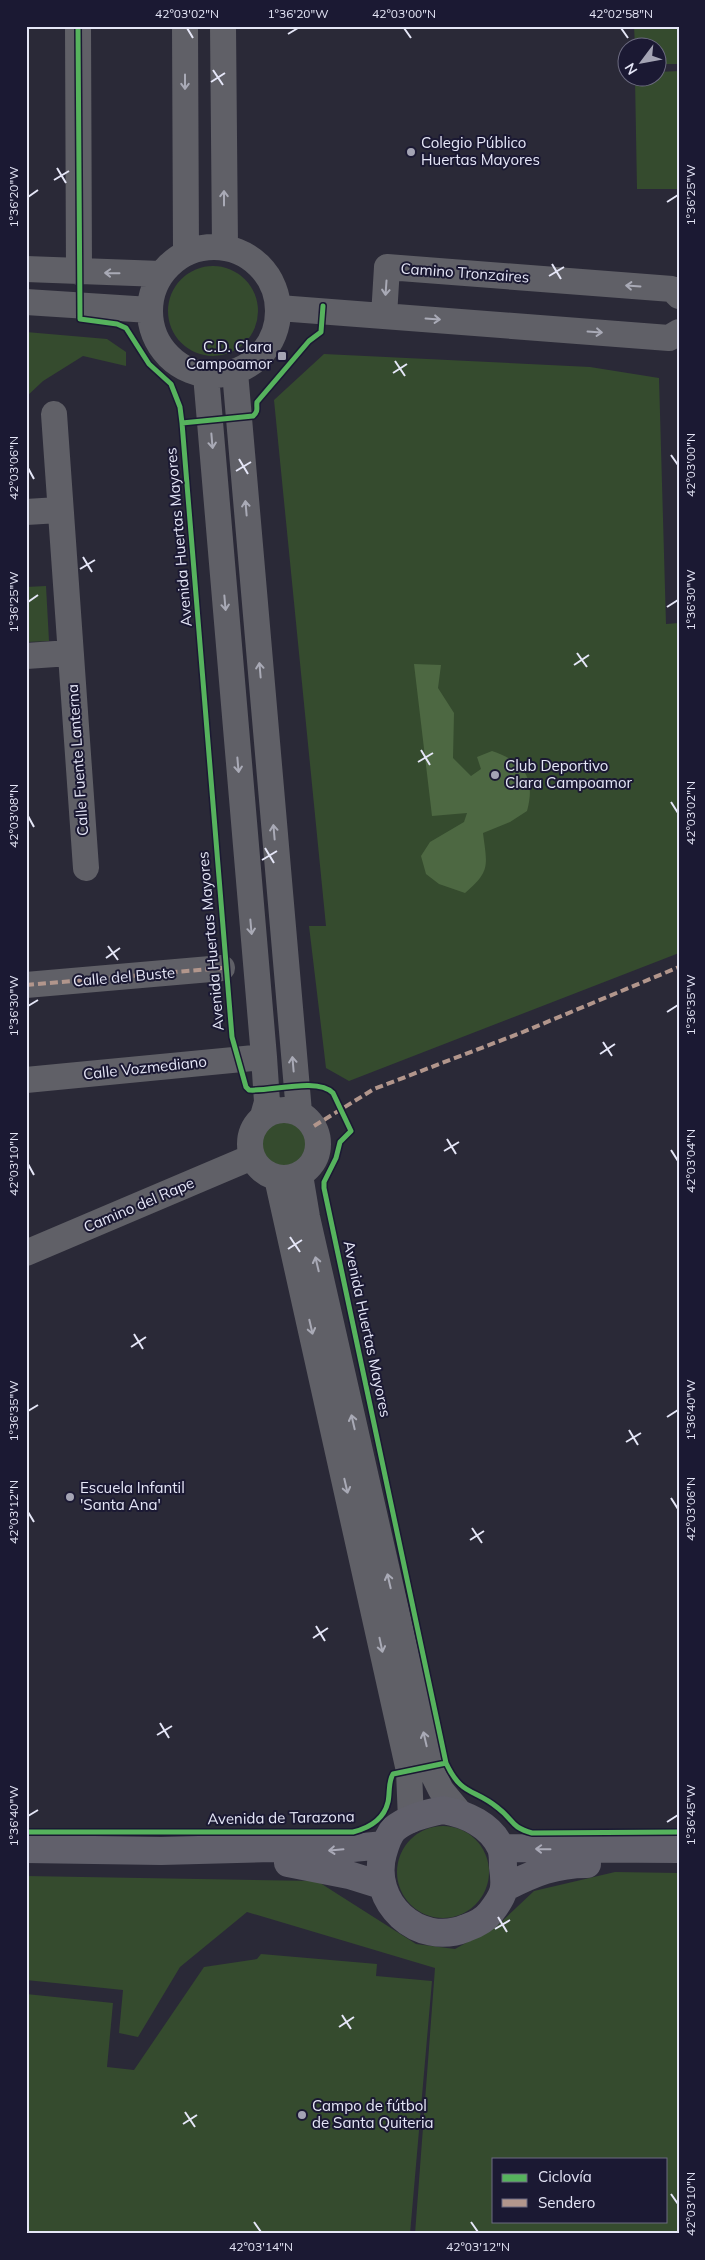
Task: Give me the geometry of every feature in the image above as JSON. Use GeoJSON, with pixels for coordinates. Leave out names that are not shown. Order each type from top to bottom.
{"type":"FeatureCollection","features":[{"type":"Feature","properties":{"kind":"main road"},"geometry":{"type":"LineString","coordinates":[[506,1887],[501,1848],[482,1826],[460,1813],[443,1810],[426,1813],[394,1830],[385,1845],[380,1864],[382,1884],[392,1908],[409,1924],[431,1933],[455,1933],[476,1924],[490,1914],[506,1887],[538,1872],[566,1864],[679,1864]]}},
{"type":"Feature","properties":{"kind":"main road","name":"Avenida de Tarazona"},"geometry":{"type":"LineString","coordinates":[[26,1849],[161,1851],[272,1848],[330,1850],[385,1845]]}},
{"type":"Feature","properties":{"kind":"main road"},"geometry":{"type":"LineString","coordinates":[[501,1848],[679,1849]]}},
{"type":"Feature","properties":{"kind":"main road"},"geometry":{"type":"LineString","coordinates":[[26,1867],[287,1863],[349,1875],[382,1884]]}},
{"type":"Feature","properties":{"kind":"street"},"geometry":{"type":"LineString","coordinates":[[78,26],[79,272]]}},
{"type":"Feature","properties":{"kind":"street"},"geometry":{"type":"LineString","coordinates":[[185,26],[186,252]]}},
{"type":"Feature","properties":{"kind":"street"},"geometry":{"type":"LineString","coordinates":[[223,26],[224,247]]}},
{"type":"Feature","properties":{"kind":"street"},"geometry":{"type":"LineString","coordinates":[[205,247],[224,247],[245,254],[262,268],[274,286],[278,308],[276,328],[268,347],[253,362],[235,372],[206,375],[188,370],[172,360],[160,346],[152,329],[150,310],[152,291],[161,274],[172,261],[186,252],[205,247]]}},
{"type":"Feature","properties":{"kind":"street","name":"Camino Tronzaires"},"geometry":{"type":"LineString","coordinates":[[384,316],[387,267],[672,289],[679,296]]}},
{"type":"Feature","properties":{"kind":"street"},"geometry":{"type":"LineString","coordinates":[[26,269],[161,274]]}},
{"type":"Feature","properties":{"kind":"street"},"geometry":{"type":"LineString","coordinates":[[26,302],[150,310]]}},
{"type":"Feature","properties":{"kind":"street"},"geometry":{"type":"LineString","coordinates":[[278,308],[670,338],[679,332]]}},
{"type":"Feature","properties":{"kind":"street"},"geometry":{"type":"LineString","coordinates":[[235,372],[299,1112]]}},
{"type":"Feature","properties":{"kind":"street"},"geometry":{"type":"LineString","coordinates":[[206,375],[264,1057],[266,1102],[263,1116],[251,1135],[250,1146],[252,1157],[262,1170],[288,1176],[309,1168],[316,1159],[319,1148],[318,1136],[314,1126],[299,1112],[280,1109],[263,1116]]}},
{"type":"Feature","properties":{"kind":"street","name":"Calle Fuente Lanterna"},"geometry":{"type":"LineString","coordinates":[[54,414],[59,510],[86,868]]}},
{"type":"Feature","properties":{"kind":"street"},"geometry":{"type":"LineString","coordinates":[[26,512],[59,510]]}},
{"type":"Feature","properties":{"kind":"street"},"geometry":{"type":"LineString","coordinates":[[26,656],[70,653]]}},
{"type":"Feature","properties":{"kind":"street","name":"Calle del Buste"},"geometry":{"type":"LineString","coordinates":[[26,985],[222,968]]}},
{"type":"Feature","properties":{"kind":"street","name":"Calle Vozmediano"},"geometry":{"type":"LineString","coordinates":[[26,1080],[264,1057]]}},
{"type":"Feature","properties":{"kind":"street","name":"Camino del Rape"},"geometry":{"type":"LineString","coordinates":[[28,1247],[252,1157]]}},
{"type":"Feature","properties":{"kind":"street"},"geometry":{"type":"LineString","coordinates":[[288,1176],[307,1217],[433,1774],[441,1790],[460,1813]]}},
{"type":"Feature","properties":{"kind":"street"},"geometry":{"type":"LineString","coordinates":[[288,1176],[411,1778],[411,1820]]}},
{"type":"Feature","properties":{"kind":"shaded area"},"geometry":{"type":"Polygon","coordinates":[[[634,26],[679,26],[679,64],[668,64],[668,38],[635,38],[634,26]]]}},
{"type":"Feature","properties":{"kind":"shaded area"},"geometry":{"type":"Polygon","coordinates":[[[679,71],[679,189],[637,189],[635,88],[668,88],[668,72],[679,71]]]}},
{"type":"Feature","properties":{"kind":"shaded area"},"geometry":{"type":"Polygon","coordinates":[[[213,266],[230,269],[245,279],[255,294],[258,311],[255,328],[245,343],[230,353],[213,356],[196,353],[181,343],[171,328],[168,311],[171,294],[181,279],[196,269],[213,266]]]}},
{"type":"Feature","properties":{"kind":"shaded area"},"geometry":{"type":"Polygon","coordinates":[[[26,332],[107,339],[126,352],[126,366],[83,356],[43,381],[26,397],[26,332]]]}},
{"type":"Feature","properties":{"kind":"shaded area","name":"Club Deportivo Clara Campoamor"},"geometry":{"type":"Polygon","coordinates":[[[324,354],[590,367],[659,378],[666,624],[679,623],[679,953],[349,1081],[326,1068],[309,926],[326,926],[274,400],[324,354]]]}},
{"type":"Feature","properties":{"kind":"shaded area"},"geometry":{"type":"Polygon","coordinates":[[[46,586],[49,641],[26,642],[26,587],[46,586]]]}},
{"type":"Feature","properties":{"kind":"shaded area"},"geometry":{"type":"Polygon","coordinates":[[[414,664],[441,665],[438,688],[454,713],[453,758],[471,776],[481,769],[477,757],[492,751],[503,755],[520,766],[528,780],[530,789],[527,811],[510,822],[483,833],[486,853],[485,867],[479,879],[465,893],[439,884],[426,874],[421,856],[430,842],[464,822],[467,813],[432,816],[414,664]]]}},
{"type":"Feature","properties":{"kind":"shaded area"},"geometry":{"type":"Polygon","coordinates":[[[279,1120],[289,1120],[301,1127],[308,1139],[308,1149],[301,1161],[289,1168],[279,1168],[271,1164],[264,1157],[260,1149],[260,1139],[264,1131],[271,1124],[279,1120]]]}},
{"type":"Feature","properties":{"kind":"shaded area"},"geometry":{"type":"Polygon","coordinates":[[[443,1826],[461,1830],[476,1839],[485,1854],[489,1872],[485,1890],[476,1905],[461,1914],[443,1918],[425,1914],[410,1905],[401,1890],[397,1872],[401,1854],[410,1839],[425,1830],[443,1826]]]}},
{"type":"Feature","properties":{"kind":"shaded area"},"geometry":{"type":"Polygon","coordinates":[[[615,1872],[679,1873],[679,2234],[415,2234],[435,1968],[247,1912],[180,1967],[138,2037],[119,2033],[123,1990],[26,1980],[26,1876],[317,1881],[416,1944],[455,1949],[498,1925],[534,1891],[615,1872]]]}},
{"type":"Feature","properties":{"kind":"shaded area"},"geometry":{"type":"Polygon","coordinates":[[[261,1954],[377,1964],[376,1976],[432,1981],[410,2234],[26,2234],[26,1994],[113,2003],[107,2067],[134,2070],[204,1967],[257,1959],[261,1954]]]}},
{"type":"Feature","properties":{"kind":"marked path"},"geometry":{"type":"LineString","coordinates":[[314,1126],[374,1089],[523,1032],[679,967]]}},
{"type":"Feature","properties":{"kind":"marked path"},"geometry":{"type":"LineString","coordinates":[[26,985],[222,968]]}},
{"type":"Feature","properties":{"kind":"cycle path","name":"Avenida Huertas Mayores"},"geometry":{"type":"LineString","coordinates":[[78,26],[80,319],[117,324],[126,328],[149,364],[171,384],[180,407],[232,1037],[246,1087],[249,1090],[293,1086],[326,1088],[333,1093],[351,1131],[340,1142],[336,1158],[324,1182],[324,1188],[446,1763]]}},
{"type":"Feature","properties":{"kind":"cycle path"},"geometry":{"type":"LineString","coordinates":[[182,423],[253,416],[257,411],[257,402],[309,341],[321,332],[323,306]]}},
{"type":"Feature","properties":{"kind":"cycle path"},"geometry":{"type":"LineString","coordinates":[[26,1832],[353,1832],[375,1822],[383,1813],[388,1802],[393,1774],[446,1763],[463,1787],[490,1802],[525,1831],[532,1833],[679,1832]]}},
{"type":"Feature","properties":{"kind":"place","name":"Colegio Público Huertas Mayores"},"geometry":{"type":"Point","coordinates":[411,152]}},
{"type":"Feature","properties":{"kind":"place","name":"C.D. Clara Campoamor"},"geometry":{"type":"Point","coordinates":[282,356]}},
{"type":"Feature","properties":{"kind":"place","name":"Club Deportivo Clara Campoamor"},"geometry":{"type":"Point","coordinates":[495,775]}},
{"type":"Feature","properties":{"kind":"place","name":"Escuela Infantil 'Santa Ana'"},"geometry":{"type":"Point","coordinates":[70,1497]}},
{"type":"Feature","properties":{"kind":"place","name":"Campo de fútbol de Santa Quiteria"},"geometry":{"type":"Point","coordinates":[302,2115]}}]}
